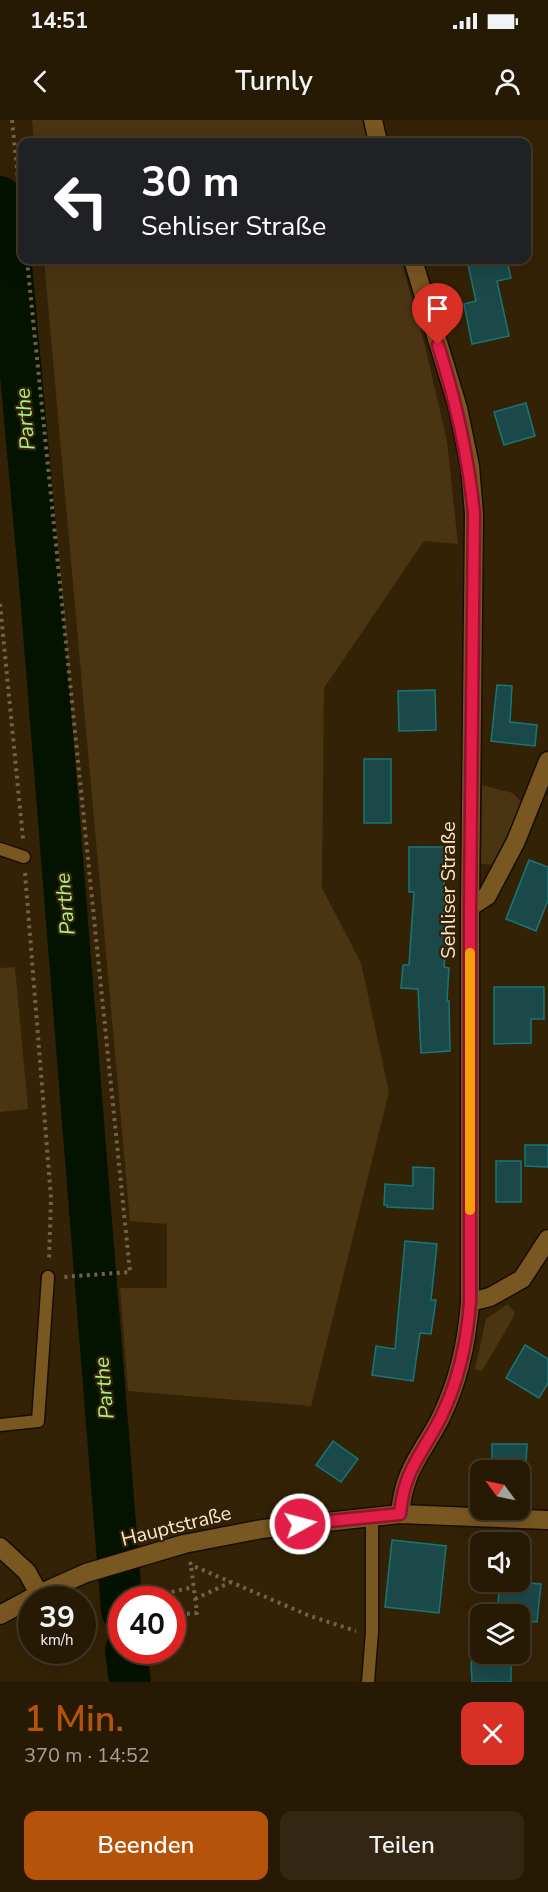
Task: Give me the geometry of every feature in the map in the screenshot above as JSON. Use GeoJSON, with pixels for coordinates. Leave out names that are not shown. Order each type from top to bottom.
{"type":"FeatureCollection","features":[{"type":"Feature","properties":{"kind":"street"},"geometry":{"type":"LineString","coordinates":[[373,120],[377,138]]}},
{"type":"Feature","properties":{"kind":"street","name":"Sehliser Straße"},"geometry":{"type":"LineString","coordinates":[[400,1514],[402,1490],[414,1462],[440,1419],[457,1380],[467,1341],[470,1302],[470,907],[474,514],[470,466],[458,408],[414,264]]}},
{"type":"Feature","properties":{"kind":"street"},"geometry":{"type":"LineString","coordinates":[[470,907],[488,896],[516,841],[548,761]]}},
{"type":"Feature","properties":{"kind":"street"},"geometry":{"type":"LineString","coordinates":[[470,1302],[490,1297],[522,1279],[548,1239]]}},
{"type":"Feature","properties":{"kind":"street","name":"Hauptstraße"},"geometry":{"type":"LineString","coordinates":[[57,1586],[86,1573],[184,1544],[262,1529],[400,1514],[548,1520]]}},
{"type":"Feature","properties":{"kind":"street"},"geometry":{"type":"LineString","coordinates":[[0,1547],[27,1572],[35,1586]]}},
{"type":"Feature","properties":{"kind":"street","name":"Hauptstraße"},"geometry":{"type":"LineString","coordinates":[[0,1615],[18,1605]]}},
{"type":"Feature","properties":{"kind":"lane"},"geometry":{"type":"LineString","coordinates":[[0,849],[24,857]]}},
{"type":"Feature","properties":{"kind":"lane"},"geometry":{"type":"LineString","coordinates":[[0,1425],[38,1421],[48,1277]]}},
{"type":"Feature","properties":{"kind":"lane"},"geometry":{"type":"LineString","coordinates":[[368,1682],[372,1632],[372,1516]]}},
{"type":"Feature","properties":{"kind":"path"},"geometry":{"type":"LineString","coordinates":[[12,120],[18,179]]}},
{"type":"Feature","properties":{"kind":"path"},"geometry":{"type":"LineString","coordinates":[[27,264],[130,1272],[112,1275],[69,1276]]}},
{"type":"Feature","properties":{"kind":"path"},"geometry":{"type":"LineString","coordinates":[[0,604],[24,857],[29,946],[51,1198],[48,1277]]}},
{"type":"Feature","properties":{"kind":"path"},"geometry":{"type":"LineString","coordinates":[[184,1544],[191,1565],[197,1613],[186,1614]]}},
{"type":"Feature","properties":{"kind":"path"},"geometry":{"type":"LineString","coordinates":[[191,1565],[309,1616],[345,1628],[372,1632]]}},
{"type":"Feature","properties":{"kind":"path"},"geometry":{"type":"LineString","coordinates":[[195,1599],[232,1582]]}},
{"type":"Feature","properties":{"kind":"path"},"geometry":{"type":"LineString","coordinates":[[186,1589],[194,1587]]}},
{"type":"Feature","properties":{"kind":"shaded area"},"geometry":{"type":"Polygon","coordinates":[[[32,120],[363,120],[368,138],[34,138],[32,120]]]}},
{"type":"Feature","properties":{"kind":"shaded area"},"geometry":{"type":"Polygon","coordinates":[[[44,264],[402,264],[425,346],[447,441],[458,544],[424,541],[324,688],[322,888],[361,963],[389,1092],[311,1406],[128,1391],[120,1288],[167,1288],[167,1224],[130,1221],[44,264]]]}},
{"type":"Feature","properties":{"kind":"shaded area"},"geometry":{"type":"Polygon","coordinates":[[[482,785],[513,793],[523,804],[497,865],[481,864],[482,785]]]}},
{"type":"Feature","properties":{"kind":"shaded area"},"geometry":{"type":"Polygon","coordinates":[[[15,967],[28,1109],[0,1112],[0,968],[15,967]]]}},
{"type":"Feature","properties":{"kind":"shaded area"},"geometry":{"type":"Polygon","coordinates":[[[508,1304],[515,1313],[513,1318],[482,1371],[475,1369],[486,1319],[508,1304]]]}},
{"type":"Feature","properties":{"kind":"building"},"geometry":{"type":"Polygon","coordinates":[[[468,264],[508,264],[511,278],[497,281],[509,336],[472,344],[464,304],[476,301],[468,264]]]}},
{"type":"Feature","properties":{"kind":"building"},"geometry":{"type":"Polygon","coordinates":[[[526,403],[535,436],[504,445],[494,412],[526,403]]]}},
{"type":"Feature","properties":{"kind":"building"},"geometry":{"type":"Polygon","coordinates":[[[497,685],[512,686],[510,722],[537,725],[535,746],[491,741],[497,685]]]}},
{"type":"Feature","properties":{"kind":"building"},"geometry":{"type":"Polygon","coordinates":[[[435,690],[436,730],[399,731],[398,691],[435,690]]]}},
{"type":"Feature","properties":{"kind":"building"},"geometry":{"type":"Polygon","coordinates":[[[364,759],[391,759],[391,823],[364,823],[364,759]]]}},
{"type":"Feature","properties":{"kind":"building"},"geometry":{"type":"Polygon","coordinates":[[[409,847],[444,847],[444,917],[448,918],[444,967],[449,968],[447,1001],[449,1001],[450,1051],[421,1053],[418,989],[401,988],[403,965],[409,965],[414,892],[409,892],[409,847]]]}},
{"type":"Feature","properties":{"kind":"building"},"geometry":{"type":"Polygon","coordinates":[[[529,860],[548,867],[548,900],[536,931],[506,919],[529,860]]]}},
{"type":"Feature","properties":{"kind":"building"},"geometry":{"type":"Polygon","coordinates":[[[494,987],[544,987],[544,1019],[531,1019],[531,1043],[494,1044],[494,987]]]}},
{"type":"Feature","properties":{"kind":"building"},"geometry":{"type":"Polygon","coordinates":[[[525,1145],[548,1145],[548,1167],[525,1166],[525,1145]]]}},
{"type":"Feature","properties":{"kind":"building"},"geometry":{"type":"Polygon","coordinates":[[[496,1161],[521,1161],[521,1202],[496,1202],[496,1161]]]}},
{"type":"Feature","properties":{"kind":"building"},"geometry":{"type":"Polygon","coordinates":[[[413,1167],[434,1168],[433,1209],[384,1205],[385,1184],[413,1186],[413,1167]]]}},
{"type":"Feature","properties":{"kind":"building"},"geometry":{"type":"Polygon","coordinates":[[[405,1241],[437,1244],[431,1300],[436,1300],[431,1334],[420,1333],[413,1381],[372,1375],[376,1346],[395,1349],[405,1241]]]}},
{"type":"Feature","properties":{"kind":"building"},"geometry":{"type":"Polygon","coordinates":[[[525,1345],[548,1359],[548,1383],[539,1398],[506,1378],[525,1345]]]}},
{"type":"Feature","properties":{"kind":"building"},"geometry":{"type":"Polygon","coordinates":[[[333,1441],[358,1459],[341,1482],[316,1465],[333,1441]]]}},
{"type":"Feature","properties":{"kind":"building"},"geometry":{"type":"Polygon","coordinates":[[[492,1444],[527,1444],[526,1460],[492,1460],[492,1444]]]}},
{"type":"Feature","properties":{"kind":"building"},"geometry":{"type":"Polygon","coordinates":[[[392,1540],[446,1546],[439,1613],[385,1607],[392,1540]]]}},
{"type":"Feature","properties":{"kind":"building"},"geometry":{"type":"Polygon","coordinates":[[[530,1583],[541,1584],[537,1622],[530,1622],[530,1604],[498,1604],[499,1592],[530,1592],[530,1583]]]}},
{"type":"Feature","properties":{"kind":"building"},"geometry":{"type":"Polygon","coordinates":[[[471,1664],[511,1664],[511,1682],[472,1682],[471,1664]]]}},
{"type":"Feature","properties":{"kind":"waterway","name":"Parthe"},"geometry":{"type":"LineString","coordinates":[[0,197],[9,243],[41,595],[120,1586]]}},
{"type":"Feature","properties":{"kind":"waterway","name":"Parthe"},"geometry":{"type":"LineString","coordinates":[[128,1664],[130,1682]]}},
{"type":"Feature","properties":{"kind":"slow traffic"},"geometry":{"type":"LineString","coordinates":[[470,953],[470,1210]]}},
{"type":"Feature","properties":{"kind":"route"},"geometry":{"type":"LineString","coordinates":[[300,1524],[400,1514],[402,1490],[414,1462],[449,1400],[457,1380],[467,1341],[470,1302],[470,907],[474,514],[470,466],[458,408],[438,345]]}}]}
